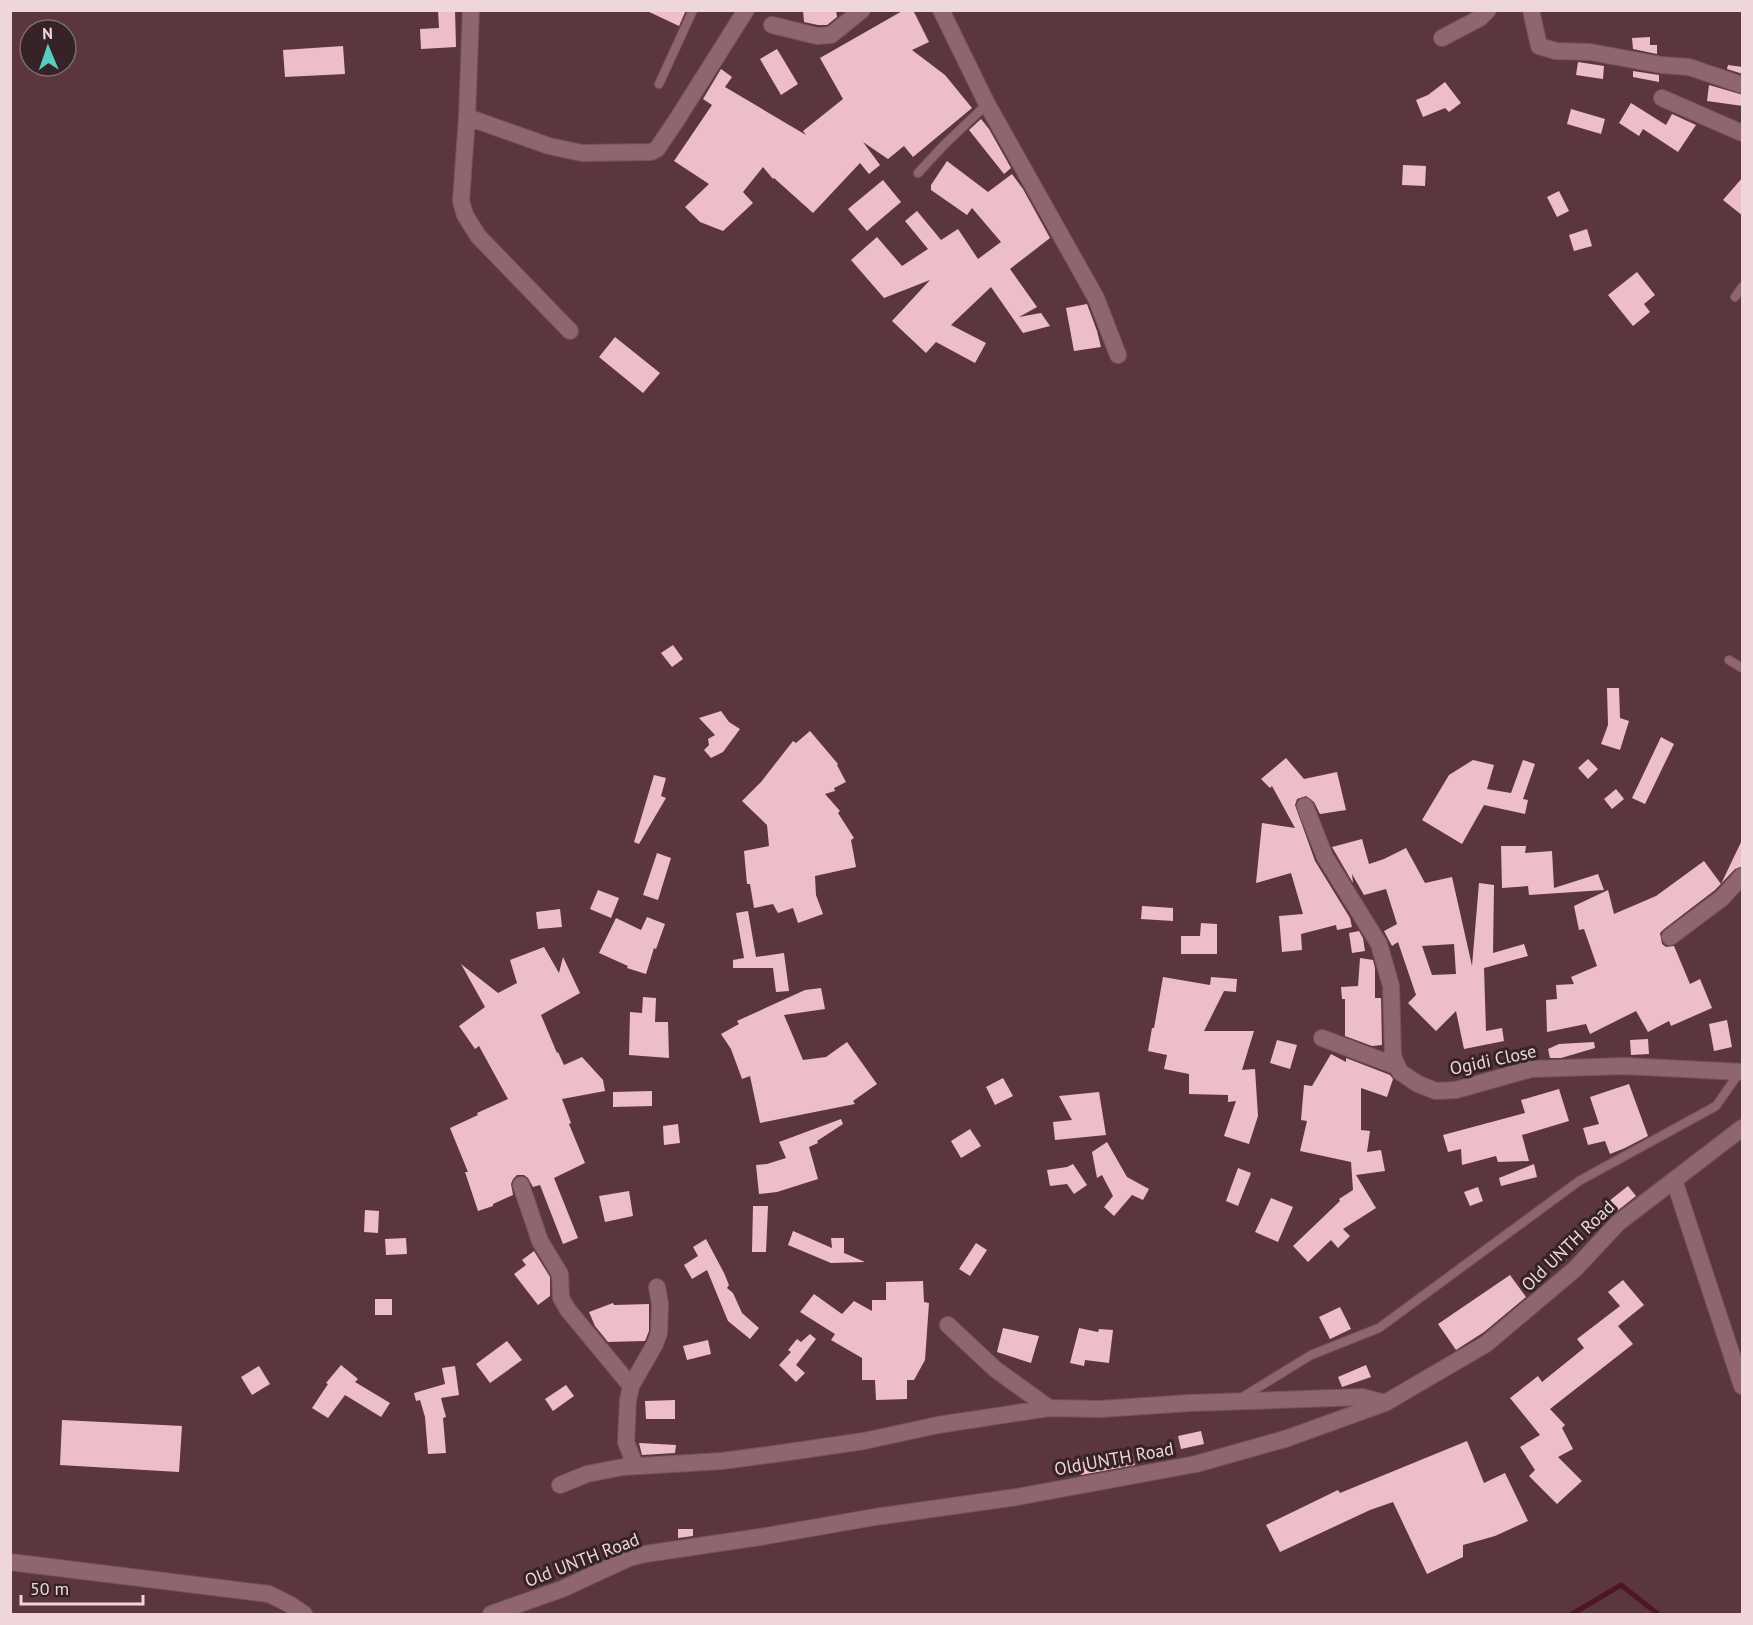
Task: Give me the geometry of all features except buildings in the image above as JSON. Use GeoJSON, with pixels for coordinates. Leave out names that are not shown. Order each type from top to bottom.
{"type":"FeatureCollection","features":[{"type":"Feature","properties":{"kind":"street"},"geometry":{"type":"LineString","coordinates":[[471,10],[461,201],[465,215],[478,236],[570,331]]}},
{"type":"Feature","properties":{"kind":"street"},"geometry":{"type":"LineString","coordinates":[[467,117],[549,146],[582,153],[651,152],[657,148],[676,121],[746,10]]}},
{"type":"Feature","properties":{"kind":"street"},"geometry":{"type":"LineString","coordinates":[[772,25],[818,36],[831,34],[862,10]]}},
{"type":"Feature","properties":{"kind":"street"},"geometry":{"type":"LineString","coordinates":[[941,10],[987,104],[1096,298],[1118,355]]}},
{"type":"Feature","properties":{"kind":"street"},"geometry":{"type":"LineString","coordinates":[[1442,38],[1480,18],[1488,10]]}},
{"type":"Feature","properties":{"kind":"street"},"geometry":{"type":"LineString","coordinates":[[1531,10],[1539,46],[1556,51],[1590,52],[1661,65],[1689,67],[1743,85]]}},
{"type":"Feature","properties":{"kind":"street"},"geometry":{"type":"LineString","coordinates":[[1662,98],[1743,132]]}},
{"type":"Feature","properties":{"kind":"street"},"geometry":{"type":"LineString","coordinates":[[1305,806],[1324,857],[1379,944],[1391,986],[1392,1056],[1396,1066]]}},
{"type":"Feature","properties":{"kind":"street"},"geometry":{"type":"LineString","coordinates":[[1670,937],[1722,898],[1743,876]]}},
{"type":"Feature","properties":{"kind":"street","name":"Ogidi Close"},"geometry":{"type":"LineString","coordinates":[[1322,1038],[1396,1066],[1400,1072],[1418,1084],[1436,1090],[1466,1088],[1532,1069],[1625,1066],[1741,1072]]}},
{"type":"Feature","properties":{"kind":"street","name":"Old UNTH Road"},"geometry":{"type":"LineString","coordinates":[[491,1614],[562,1589],[629,1558],[645,1554],[1017,1497],[1196,1464],[1285,1439],[1385,1403],[1486,1344],[1575,1269],[1618,1223],[1743,1128]]}},
{"type":"Feature","properties":{"kind":"street"},"geometry":{"type":"LineString","coordinates":[[1674,1180],[1743,1386]]}},
{"type":"Feature","properties":{"kind":"street"},"geometry":{"type":"LineString","coordinates":[[521,1185],[540,1241],[560,1274],[561,1298],[568,1310],[631,1386]]}},
{"type":"Feature","properties":{"kind":"street"},"geometry":{"type":"LineString","coordinates":[[635,1465],[626,1442],[626,1418],[631,1386],[659,1333],[660,1304],[657,1287]]}},
{"type":"Feature","properties":{"kind":"street"},"geometry":{"type":"LineString","coordinates":[[948,1325],[995,1369],[1049,1408]]}},
{"type":"Feature","properties":{"kind":"street"},"geometry":{"type":"LineString","coordinates":[[560,1485],[587,1474],[635,1465],[722,1461],[776,1455],[864,1441],[938,1425],[1049,1408],[1100,1409],[1190,1402],[1362,1396],[1385,1403]]}},
{"type":"Feature","properties":{"kind":"street"},"geometry":{"type":"LineString","coordinates":[[10,1562],[269,1594],[303,1614]]}},
{"type":"Feature","properties":{"kind":"lane"},"geometry":{"type":"LineString","coordinates":[[659,84],[693,10]]}},
{"type":"Feature","properties":{"kind":"lane"},"geometry":{"type":"LineString","coordinates":[[918,173],[987,104]]}},
{"type":"Feature","properties":{"kind":"lane"},"geometry":{"type":"LineString","coordinates":[[1734,297],[1743,287]]}},
{"type":"Feature","properties":{"kind":"lane"},"geometry":{"type":"LineString","coordinates":[[1729,660],[1743,668]]}},
{"type":"Feature","properties":{"kind":"lane"},"geometry":{"type":"LineString","coordinates":[[1235,1402],[1311,1355],[1379,1328],[1579,1181],[1716,1106],[1741,1072]]}},
{"type":"Feature","properties":{"kind":"waterway"},"geometry":{"type":"LineString","coordinates":[[1572,1614],[1621,1585],[1658,1614]]}}]}
